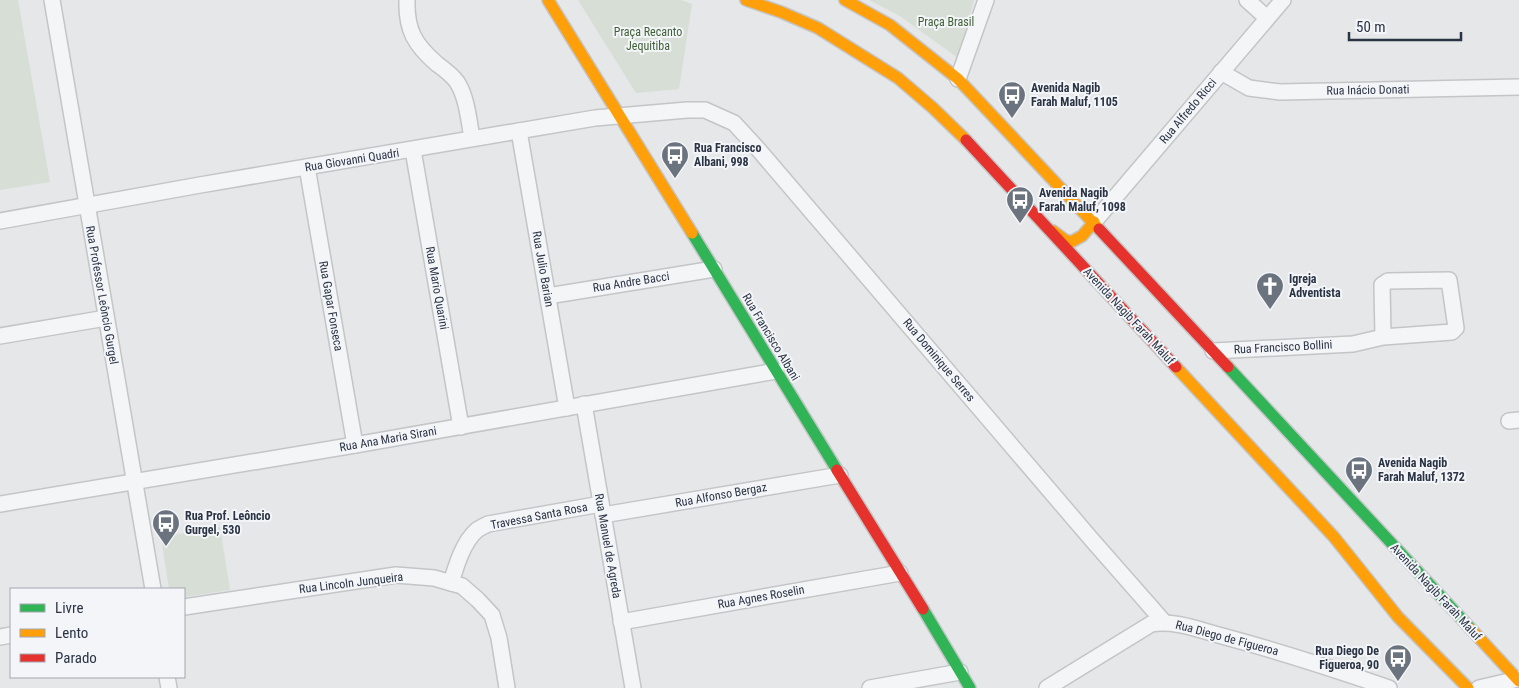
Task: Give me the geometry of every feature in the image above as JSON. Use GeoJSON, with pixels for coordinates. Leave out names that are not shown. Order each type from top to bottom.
{"type":"FeatureCollection","features":[{"type":"Feature","properties":{"kind":"main road","name":"Rua Francisco Albani"},"geometry":{"type":"LineString","coordinates":[[548,0],[621,115],[970,688]]}},
{"type":"Feature","properties":{"kind":"main road","name":"Avenida Nagib Farah Maluf"},"geometry":{"type":"LineString","coordinates":[[746,0],[781,12],[818,28],[898,78],[933,108],[963,137],[1283,481],[1334,537],[1398,617],[1468,688]]}},
{"type":"Feature","properties":{"kind":"main road","name":"Avenida Nagib Farah Maluf"},"geometry":{"type":"LineString","coordinates":[[845,0],[890,25],[958,80],[1006,128],[1518,680]]}},
{"type":"Feature","properties":{"kind":"main road"},"geometry":{"type":"LineString","coordinates":[[1048,230],[1056,231],[1067,241],[1073,241],[1080,237],[1094,222]]}},
{"type":"Feature","properties":{"kind":"street","name":"Rua Professor Leôncio Gurgel"},"geometry":{"type":"LineString","coordinates":[[52,0],[153,588]]}},
{"type":"Feature","properties":{"kind":"street"},"geometry":{"type":"LineString","coordinates":[[407,0],[412,37],[421,50],[457,83],[467,108],[472,138]]}},
{"type":"Feature","properties":{"kind":"street"},"geometry":{"type":"LineString","coordinates":[[958,80],[986,0]]}},
{"type":"Feature","properties":{"kind":"street"},"geometry":{"type":"LineString","coordinates":[[1247,0],[1267,18]]}},
{"type":"Feature","properties":{"kind":"street","name":"Rua Alfredo Ricci"},"geometry":{"type":"LineString","coordinates":[[1094,222],[1284,0]]}},
{"type":"Feature","properties":{"kind":"street","name":"Rua Inácio Donati"},"geometry":{"type":"LineString","coordinates":[[1221,72],[1249,88],[1280,92],[1519,87]]}},
{"type":"Feature","properties":{"kind":"street","name":"Rua Giovanni Quadri"},"geometry":{"type":"LineString","coordinates":[[0,221],[595,118],[705,110]]}},
{"type":"Feature","properties":{"kind":"street","name":"Rua Dominique Serres"},"geometry":{"type":"LineString","coordinates":[[705,110],[734,123],[758,149],[1164,622]]}},
{"type":"Feature","properties":{"kind":"street","name":"Rua Julio Barian"},"geometry":{"type":"LineString","coordinates":[[519,131],[567,408]]}},
{"type":"Feature","properties":{"kind":"street","name":"Rua Mario Quarini"},"geometry":{"type":"LineString","coordinates":[[413,150],[461,427]]}},
{"type":"Feature","properties":{"kind":"street","name":"Rua Gapar Fonseca"},"geometry":{"type":"LineString","coordinates":[[307,167],[355,445]]}},
{"type":"Feature","properties":{"kind":"street","name":"Rua Andre Bacci"},"geometry":{"type":"LineString","coordinates":[[548,296],[714,268]]}},
{"type":"Feature","properties":{"kind":"street","name":"Rua Francisco Bollini"},"geometry":{"type":"LineString","coordinates":[[1213,351],[1353,344],[1383,337],[1455,331],[1450,283],[1448,280],[1388,281],[1384,283],[1382,285],[1383,337]]}},
{"type":"Feature","properties":{"kind":"street"},"geometry":{"type":"LineString","coordinates":[[0,336],[106,318]]}},
{"type":"Feature","properties":{"kind":"street","name":"Rua Ana Maria Sirani"},"geometry":{"type":"LineString","coordinates":[[0,504],[461,427],[776,371]]}},
{"type":"Feature","properties":{"kind":"street","name":"Rua Manuel de Agreda"},"geometry":{"type":"LineString","coordinates":[[584,404],[633,688]]}},
{"type":"Feature","properties":{"kind":"street","name":"Rua Alfonso Bergaz"},"geometry":{"type":"LineString","coordinates":[[602,509],[840,475]]}},
{"type":"Feature","properties":{"kind":"street","name":"Travessa Santa Rosa"},"geometry":{"type":"LineString","coordinates":[[451,583],[461,555],[469,541],[477,530],[488,524],[602,509]]}},
{"type":"Feature","properties":{"kind":"street","name":"Rua Agnes Roselin"},"geometry":{"type":"LineString","coordinates":[[621,622],[900,573]]}},
{"type":"Feature","properties":{"kind":"street","name":"Rua Lincoln Junqueira"},"geometry":{"type":"LineString","coordinates":[[185,607],[396,575],[434,578],[462,586],[492,616],[499,638],[507,688]]}},
{"type":"Feature","properties":{"kind":"street","name":"Rua Diego de Figueroa"},"geometry":{"type":"LineString","coordinates":[[1047,688],[1151,624],[1164,622],[1295,656],[1389,688]]}},
{"type":"Feature","properties":{"kind":"street"},"geometry":{"type":"LineString","coordinates":[[870,688],[960,672]]}},
{"type":"Feature","properties":{"kind":"street","name":"Avenida Nagib Farah Maluf"},"geometry":{"type":"LineString","coordinates":[[1479,688],[1518,680]]}},
{"type":"Feature","properties":{"kind":"green space"},"geometry":{"type":"Polygon","coordinates":[[[0,0],[18,0],[50,182],[0,190],[0,0]]]}},
{"type":"Feature","properties":{"kind":"green space","name":"Praça Recanto Jequitiba"},"geometry":{"type":"Polygon","coordinates":[[[578,0],[681,0],[692,4],[679,89],[636,93],[578,0]]]}},
{"type":"Feature","properties":{"kind":"green space","name":"Praça Brasil"},"geometry":{"type":"Polygon","coordinates":[[[869,0],[974,0],[958,58],[900,16],[869,0]]]}},
{"type":"Feature","properties":{"kind":"green space"},"geometry":{"type":"Polygon","coordinates":[[[220,527],[230,590],[185,597],[185,588],[169,588],[161,537],[220,527]]]}},
{"type":"Feature","properties":{"kind":"traffic: fast"},"geometry":{"type":"LineString","coordinates":[[692,233],[837,470]]}},
{"type":"Feature","properties":{"kind":"traffic: fast"},"geometry":{"type":"LineString","coordinates":[[1228,367],[1471,629]]}},
{"type":"Feature","properties":{"kind":"traffic: fast"},"geometry":{"type":"LineString","coordinates":[[923,609],[970,688]]}},
{"type":"Feature","properties":{"kind":"traffic: slow"},"geometry":{"type":"LineString","coordinates":[[548,0],[692,233]]}},
{"type":"Feature","properties":{"kind":"traffic: slow"},"geometry":{"type":"LineString","coordinates":[[746,0],[781,12],[818,28],[898,78],[966,140]]}},
{"type":"Feature","properties":{"kind":"traffic: slow"},"geometry":{"type":"LineString","coordinates":[[845,0],[890,25],[958,79],[1099,229]]}},
{"type":"Feature","properties":{"kind":"traffic: slow"},"geometry":{"type":"LineString","coordinates":[[1053,231],[1071,242],[1082,236],[1094,222]]}},
{"type":"Feature","properties":{"kind":"traffic: slow"},"geometry":{"type":"LineString","coordinates":[[1176,367],[1334,537],[1398,617],[1468,688]]}},
{"type":"Feature","properties":{"kind":"traffic: slow"},"geometry":{"type":"LineString","coordinates":[[1471,629],[1519,681]]}},
{"type":"Feature","properties":{"kind":"traffic: jam"},"geometry":{"type":"LineString","coordinates":[[966,140],[1176,367]]}},
{"type":"Feature","properties":{"kind":"traffic: jam"},"geometry":{"type":"LineString","coordinates":[[1099,229],[1228,367]]}},
{"type":"Feature","properties":{"kind":"traffic: jam"},"geometry":{"type":"LineString","coordinates":[[837,470],[923,609]]}},
{"type":"Feature","properties":{"kind":"place","name":"Avenida Nagib Farah Maluf, 1105"},"geometry":{"type":"Point","coordinates":[1012,119]}},
{"type":"Feature","properties":{"kind":"place","name":"Rua Francisco Albani, 998"},"geometry":{"type":"Point","coordinates":[675,179]}},
{"type":"Feature","properties":{"kind":"place","name":"Avenida Nagib Farah Maluf, 1098"},"geometry":{"type":"Point","coordinates":[1020,224]}},
{"type":"Feature","properties":{"kind":"place","name":"Igreja Adventista"},"geometry":{"type":"Point","coordinates":[1270,310]}},
{"type":"Feature","properties":{"kind":"place","name":"Avenida Nagib Farah Maluf, 1372"},"geometry":{"type":"Point","coordinates":[1359,494]}},
{"type":"Feature","properties":{"kind":"place","name":"Rua Prof. Leôncio Gurgel, 530"},"geometry":{"type":"Point","coordinates":[166,547]}},
{"type":"Feature","properties":{"kind":"place","name":"Rua Diego De Figueroa, 90"},"geometry":{"type":"Point","coordinates":[1398,682]}}]}
